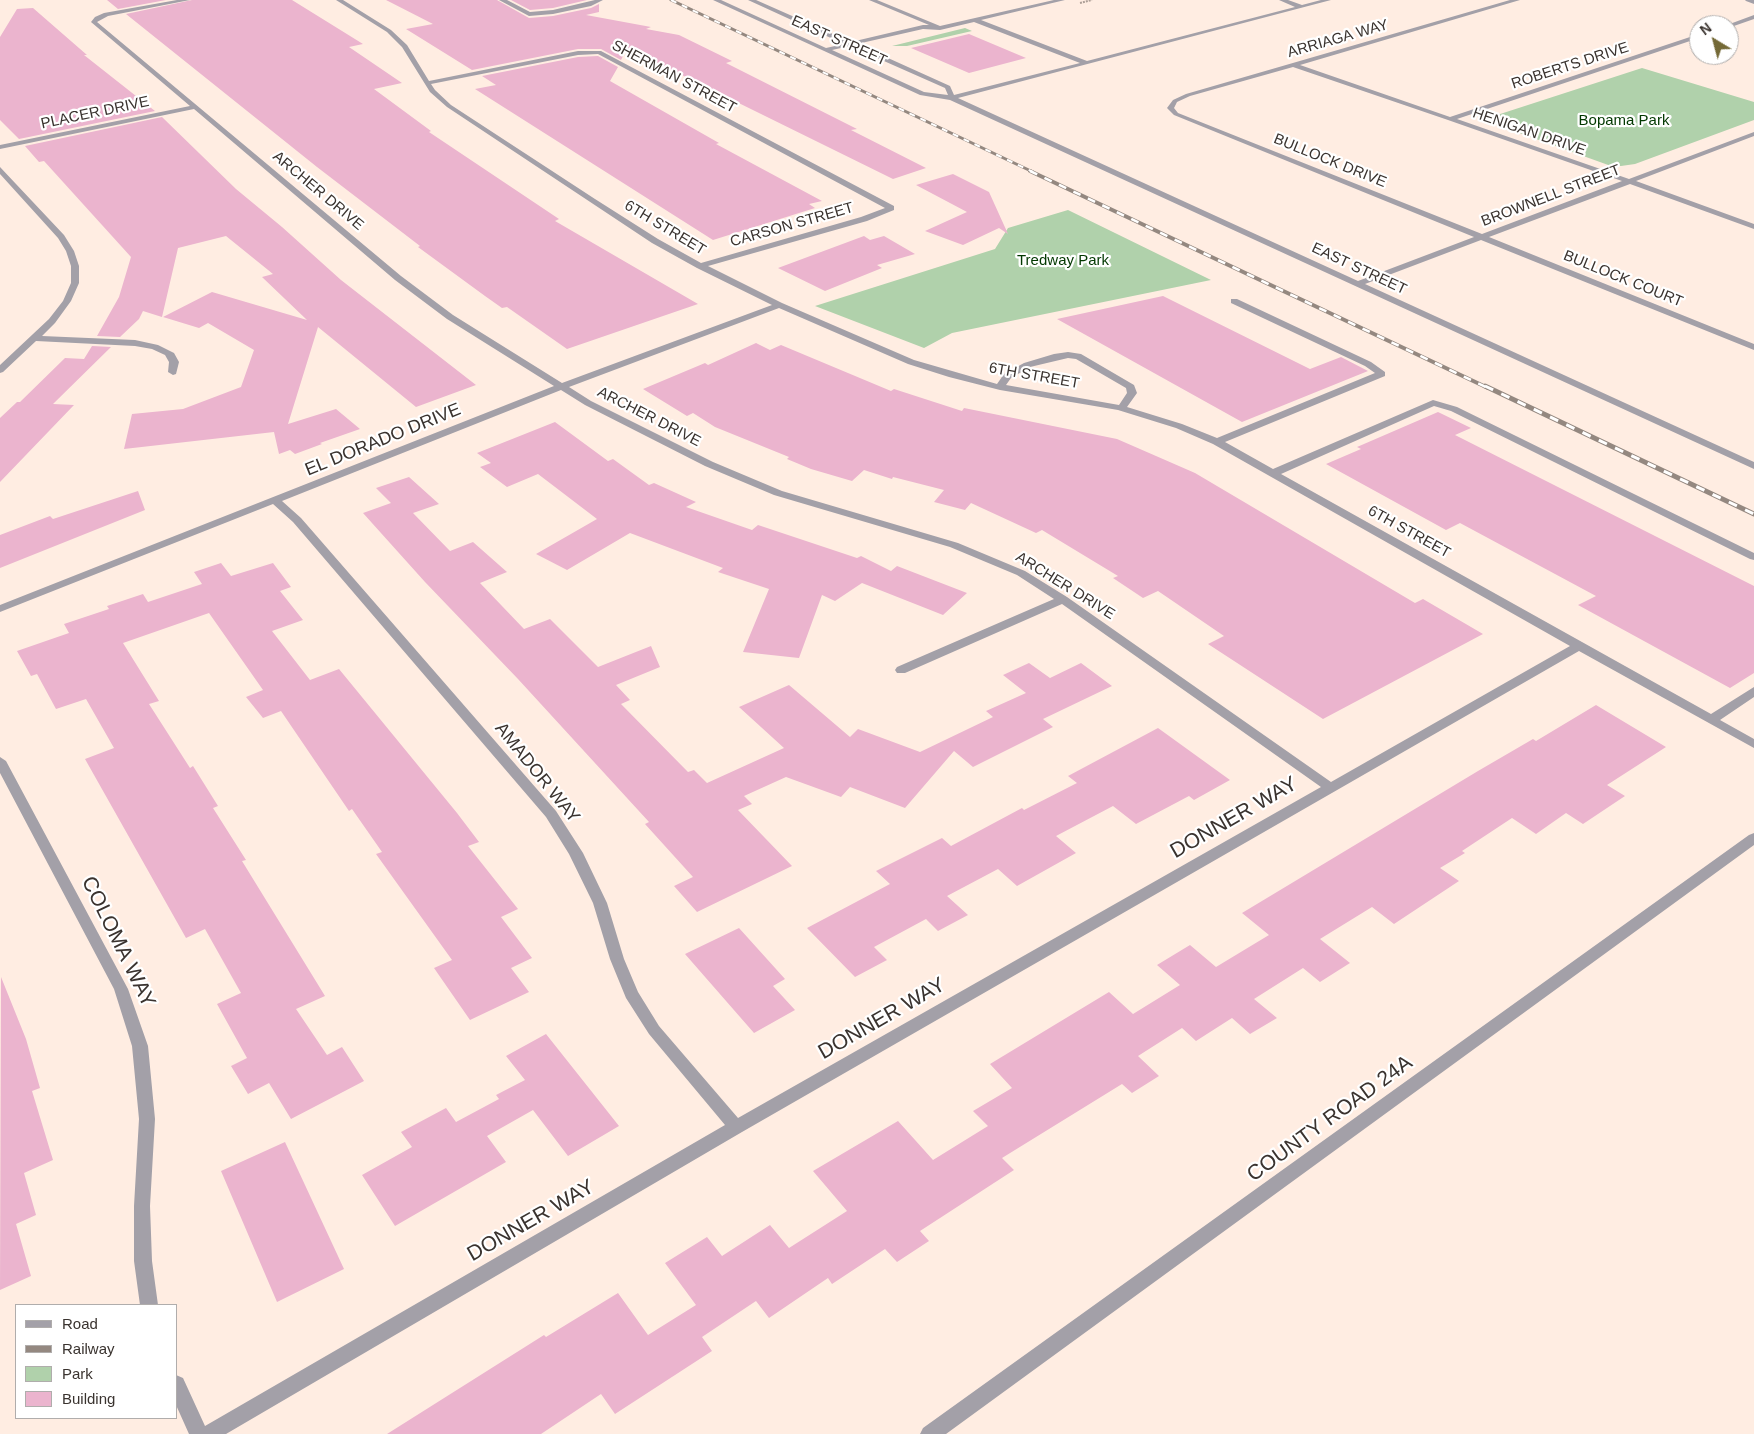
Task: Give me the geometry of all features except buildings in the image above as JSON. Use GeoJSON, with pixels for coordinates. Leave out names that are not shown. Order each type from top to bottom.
{"type":"FeatureCollection","features":[{"type":"Feature","properties":{"kind":"street","name":"ARCHER DRIVE"},"geometry":{"type":"LineString","coordinates":[[187,0],[106,14],[97,18],[94,22],[398,278],[450,317],[588,403],[709,464],[778,493],[924,534],[985,556],[1021,573],[1063,599],[1331,788]]}},
{"type":"Feature","properties":{"kind":"street","name":"6TH STREET"},"geometry":{"type":"LineString","coordinates":[[339,0],[389,31],[405,46],[427,83],[439,98],[467,119],[624,221],[700,266],[779,305],[912,362],[952,375],[1000,387],[1121,408],[1179,426],[1217,442],[1754,744]]}},
{"type":"Feature","properties":{"kind":"street"},"geometry":{"type":"LineString","coordinates":[[502,0],[529,14],[553,12],[591,4],[600,0]]}},
{"type":"Feature","properties":{"kind":"street","name":"EAST STREET"},"geometry":{"type":"LineString","coordinates":[[716,0],[922,94],[952,98],[1754,466]]}},
{"type":"Feature","properties":{"kind":"street","name":"EAST STREET"},"geometry":{"type":"LineString","coordinates":[[751,0],[948,87],[952,98]]}},
{"type":"Feature","properties":{"kind":"street"},"geometry":{"type":"LineString","coordinates":[[872,0],[940,28]]}},
{"type":"Feature","properties":{"kind":"street"},"geometry":{"type":"LineString","coordinates":[[825,50],[923,27],[940,28],[1062,0]]}},
{"type":"Feature","properties":{"kind":"street"},"geometry":{"type":"LineString","coordinates":[[1282,0],[1302,7]]}},
{"type":"Feature","properties":{"kind":"street"},"geometry":{"type":"LineString","coordinates":[[952,98],[1328,0]]}},
{"type":"Feature","properties":{"kind":"street","name":"ARRIAGA WAY"},"geometry":{"type":"LineString","coordinates":[[1170,108],[1175,101],[1188,96],[1517,0]]}},
{"type":"Feature","properties":{"kind":"street"},"geometry":{"type":"LineString","coordinates":[[1748,0],[1754,2]]}},
{"type":"Feature","properties":{"kind":"street"},"geometry":{"type":"LineString","coordinates":[[1739,23],[1754,18]]}},
{"type":"Feature","properties":{"kind":"street"},"geometry":{"type":"LineString","coordinates":[[975,20],[1086,63]]}},
{"type":"Feature","properties":{"kind":"street"},"geometry":{"type":"LineString","coordinates":[[927,35],[936,32],[940,28]]}},
{"type":"Feature","properties":{"kind":"street","name":"ROBERTS DRIVE"},"geometry":{"type":"LineString","coordinates":[[1450,119],[1689,39]]}},
{"type":"Feature","properties":{"kind":"street"},"geometry":{"type":"LineString","coordinates":[[838,55],[880,46]]}},
{"type":"Feature","properties":{"kind":"street","name":"SHERMAN STREET"},"geometry":{"type":"LineString","coordinates":[[427,83],[464,77],[578,52],[598,52],[891,208]]}},
{"type":"Feature","properties":{"kind":"street","name":"HENIGAN DRIVE"},"geometry":{"type":"LineString","coordinates":[[1295,65],[1629,181],[1754,227]]}},
{"type":"Feature","properties":{"kind":"street","name":"PLACER DRIVE"},"geometry":{"type":"LineString","coordinates":[[0,147],[195,107]]}},
{"type":"Feature","properties":{"kind":"street","name":"BULLOCK DRIVE"},"geometry":{"type":"LineString","coordinates":[[1170,108],[1176,114],[1481,237]]}},
{"type":"Feature","properties":{"kind":"street","name":"BROWNELL STREET"},"geometry":{"type":"LineString","coordinates":[[1358,284],[1754,134]]}},
{"type":"Feature","properties":{"kind":"street"},"geometry":{"type":"LineString","coordinates":[[0,169],[61,237],[70,251],[75,266],[75,283],[67,301],[52,321],[0,370]]}},
{"type":"Feature","properties":{"kind":"street","name":"CARSON STREET"},"geometry":{"type":"LineString","coordinates":[[700,266],[864,219],[891,208]]}},
{"type":"Feature","properties":{"kind":"street","name":"BULLOCK COURT"},"geometry":{"type":"LineString","coordinates":[[1481,237],[1754,347]]}},
{"type":"Feature","properties":{"kind":"street"},"geometry":{"type":"LineString","coordinates":[[1217,442],[1382,374],[1368,364],[1234,300]]}},
{"type":"Feature","properties":{"kind":"street","name":"EL DORADO DRIVE"},"geometry":{"type":"LineString","coordinates":[[0,609],[561,386],[779,305]]}},
{"type":"Feature","properties":{"kind":"street"},"geometry":{"type":"LineString","coordinates":[[34,338],[135,343],[155,347],[169,353],[174,362],[173,372]]}},
{"type":"Feature","properties":{"kind":"street"},"geometry":{"type":"LineString","coordinates":[[1000,387],[1007,376],[1027,365],[1054,357],[1078,356],[1131,387],[1132,394],[1121,408]]}},
{"type":"Feature","properties":{"kind":"street"},"geometry":{"type":"LineString","coordinates":[[1274,473],[1433,403],[1454,409],[1754,557]]}},
{"type":"Feature","properties":{"kind":"street","name":"AMADOR WAY"},"geometry":{"type":"LineString","coordinates":[[276,500],[304,528],[551,814],[576,853],[600,903],[617,959],[631,994],[654,1030],[736,1127]]}},
{"type":"Feature","properties":{"kind":"street"},"geometry":{"type":"LineString","coordinates":[[901,670],[1063,599]]}},
{"type":"Feature","properties":{"kind":"street","name":"DONNER WAY"},"geometry":{"type":"LineString","coordinates":[[208,1434],[736,1127],[1580,645]]}},
{"type":"Feature","properties":{"kind":"street"},"geometry":{"type":"LineString","coordinates":[[1711,720],[1754,691]]}},
{"type":"Feature","properties":{"kind":"street","name":"COLOMA WAY"},"geometry":{"type":"LineString","coordinates":[[0,762],[121,989],[140,1046],[147,1119],[142,1206],[143,1261],[149,1304]]}},
{"type":"Feature","properties":{"kind":"street","name":"COUNTY ROAD 24A"},"geometry":{"type":"LineString","coordinates":[[930,1434],[1754,838]]}},
{"type":"Feature","properties":{"kind":"street"},"geometry":{"type":"LineString","coordinates":[[178,1388],[199,1434]]}},
{"type":"Feature","properties":{"kind":"green space"},"geometry":{"type":"Polygon","coordinates":[[[965,28],[972,31],[907,46],[892,46],[965,28]]]}},
{"type":"Feature","properties":{"kind":"green space","name":"Bopama Park"},"geometry":{"type":"Polygon","coordinates":[[[1642,68],[1754,102],[1754,120],[1635,164],[1621,166],[1611,166],[1489,122],[1494,116],[1642,68]]]}},
{"type":"Feature","properties":{"kind":"green space","name":"Tredway Park"},"geometry":{"type":"Polygon","coordinates":[[[1068,210],[1211,280],[952,333],[924,348],[815,306],[995,249],[1008,228],[1068,210]]]}},
{"type":"Feature","properties":{"kind":"railway"},"geometry":{"type":"LineString","coordinates":[[671,0],[1033,172]]}},
{"type":"Feature","properties":{"kind":"railway"},"geometry":{"type":"LineString","coordinates":[[1030,171],[1488,388]]}},
{"type":"Feature","properties":{"kind":"railway"},"geometry":{"type":"LineString","coordinates":[[1485,386],[1754,514]]}}]}
